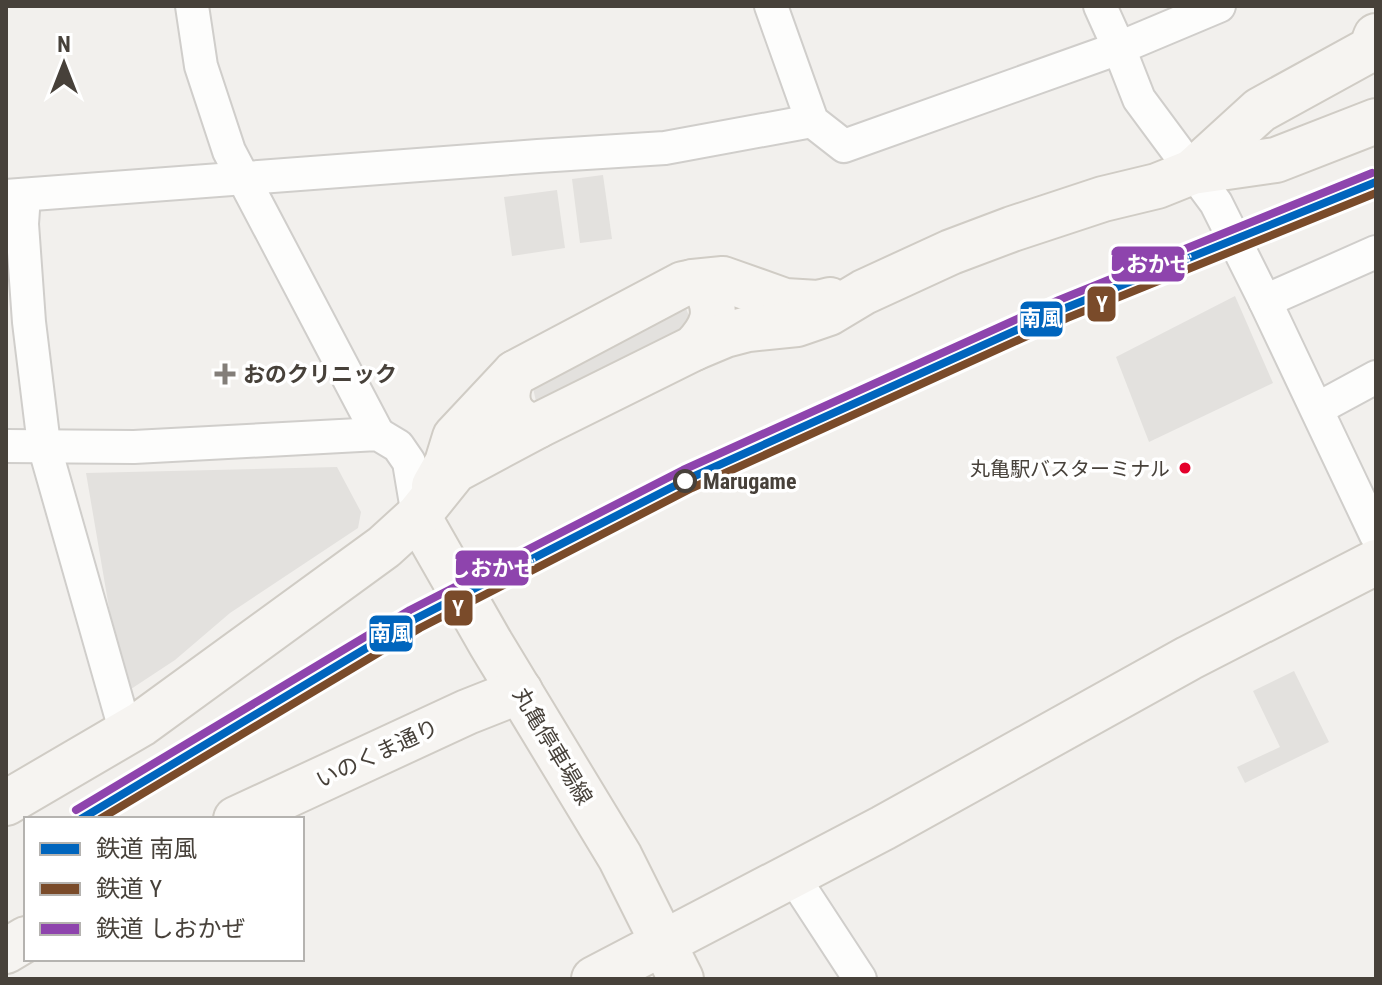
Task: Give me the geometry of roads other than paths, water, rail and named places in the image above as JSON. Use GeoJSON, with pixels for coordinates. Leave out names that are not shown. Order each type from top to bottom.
{"type":"FeatureCollection","features":[{"type":"Feature","properties":{"kind":"street"},"geometry":{"type":"LineString","coordinates":[[192,6],[201,66],[229,151],[378,434],[398,446],[409,462],[418,516]]}},
{"type":"Feature","properties":{"kind":"street"},"geometry":{"type":"LineString","coordinates":[[771,6],[812,121],[844,146],[1119,48],[1219,6]]}},
{"type":"Feature","properties":{"kind":"street"},"geometry":{"type":"LineString","coordinates":[[1100,6],[1139,99],[1216,203],[1376,535]]}},
{"type":"Feature","properties":{"kind":"street"},"geometry":{"type":"LineString","coordinates":[[1192,172],[1260,110],[1374,45]]}},
{"type":"Feature","properties":{"kind":"street"},"geometry":{"type":"LineString","coordinates":[[126,733],[44,445],[29,322],[22,224],[15,196],[665,148],[812,121]]}},
{"type":"Feature","properties":{"kind":"street"},"geometry":{"type":"LineString","coordinates":[[6,803],[141,724],[384,547],[418,516],[455,470],[537,426],[725,335],[748,329],[797,324],[829,313],[864,292],[951,252],[1012,229],[1103,199],[1157,186],[1192,172],[1276,160],[1376,121]]}},
{"type":"Feature","properties":{"kind":"street"},"geometry":{"type":"LineString","coordinates":[[1265,301],[1376,252]]}},
{"type":"Feature","properties":{"kind":"street"},"geometry":{"type":"LineString","coordinates":[[418,516],[447,463],[455,437],[515,373],[683,284],[723,279],[785,301],[818,303],[864,292]]}},
{"type":"Feature","properties":{"kind":"street"},"geometry":{"type":"LineString","coordinates":[[693,282],[704,286],[714,309],[708,333],[694,348]]}},
{"type":"Feature","properties":{"kind":"street"},"geometry":{"type":"LineString","coordinates":[[515,373],[509,382],[509,407],[525,425],[537,426]]}},
{"type":"Feature","properties":{"kind":"street"},"geometry":{"type":"LineString","coordinates":[[1317,409],[1376,377]]}},
{"type":"Feature","properties":{"kind":"street"},"geometry":{"type":"LineString","coordinates":[[6,446],[134,447],[378,434]]}},
{"type":"Feature","properties":{"kind":"street","name":"丸亀停車場線"},"geometry":{"type":"LineString","coordinates":[[418,516],[483,631],[620,857],[659,961]]}},
{"type":"Feature","properties":{"kind":"street"},"geometry":{"type":"LineString","coordinates":[[594,979],[659,961],[792,875],[1189,658],[1376,562]]}},
{"type":"Feature","properties":{"kind":"street","name":"いのくま通り"},"geometry":{"type":"LineString","coordinates":[[240,817],[467,712],[520,691]]}},
{"type":"Feature","properties":{"kind":"street"},"geometry":{"type":"LineString","coordinates":[[792,875],[860,979]]}},
{"type":"Feature","properties":{"kind":"street"},"geometry":{"type":"LineString","coordinates":[[6,951],[24,940]]}},
{"type":"Feature","properties":{"kind":"rail line","name":"しおかぜ"},"geometry":{"type":"LineString","coordinates":[[76,810],[410,610],[683,470],[1059,300],[1372,173]]}},
{"type":"Feature","properties":{"kind":"rail line","name":"南風"},"geometry":{"type":"LineString","coordinates":[[84,817],[415,619],[688,479],[1063,309],[1376,182]]}},
{"type":"Feature","properties":{"kind":"rail line","name":"Y"},"geometry":{"type":"LineString","coordinates":[[103,817],[420,628],[692,488],[1067,318],[1376,193]]}},
{"type":"Feature","properties":{"kind":"place","name":"おのクリニック"},"geometry":{"type":"Point","coordinates":[225,374]}},
{"type":"Feature","properties":{"kind":"place","name":"丸亀駅バスターミナル"},"geometry":{"type":"Point","coordinates":[1185,468]}},
{"type":"Feature","properties":{"kind":"place","name":"Marugame"},"geometry":{"type":"Point","coordinates":[685,481]}}]}
